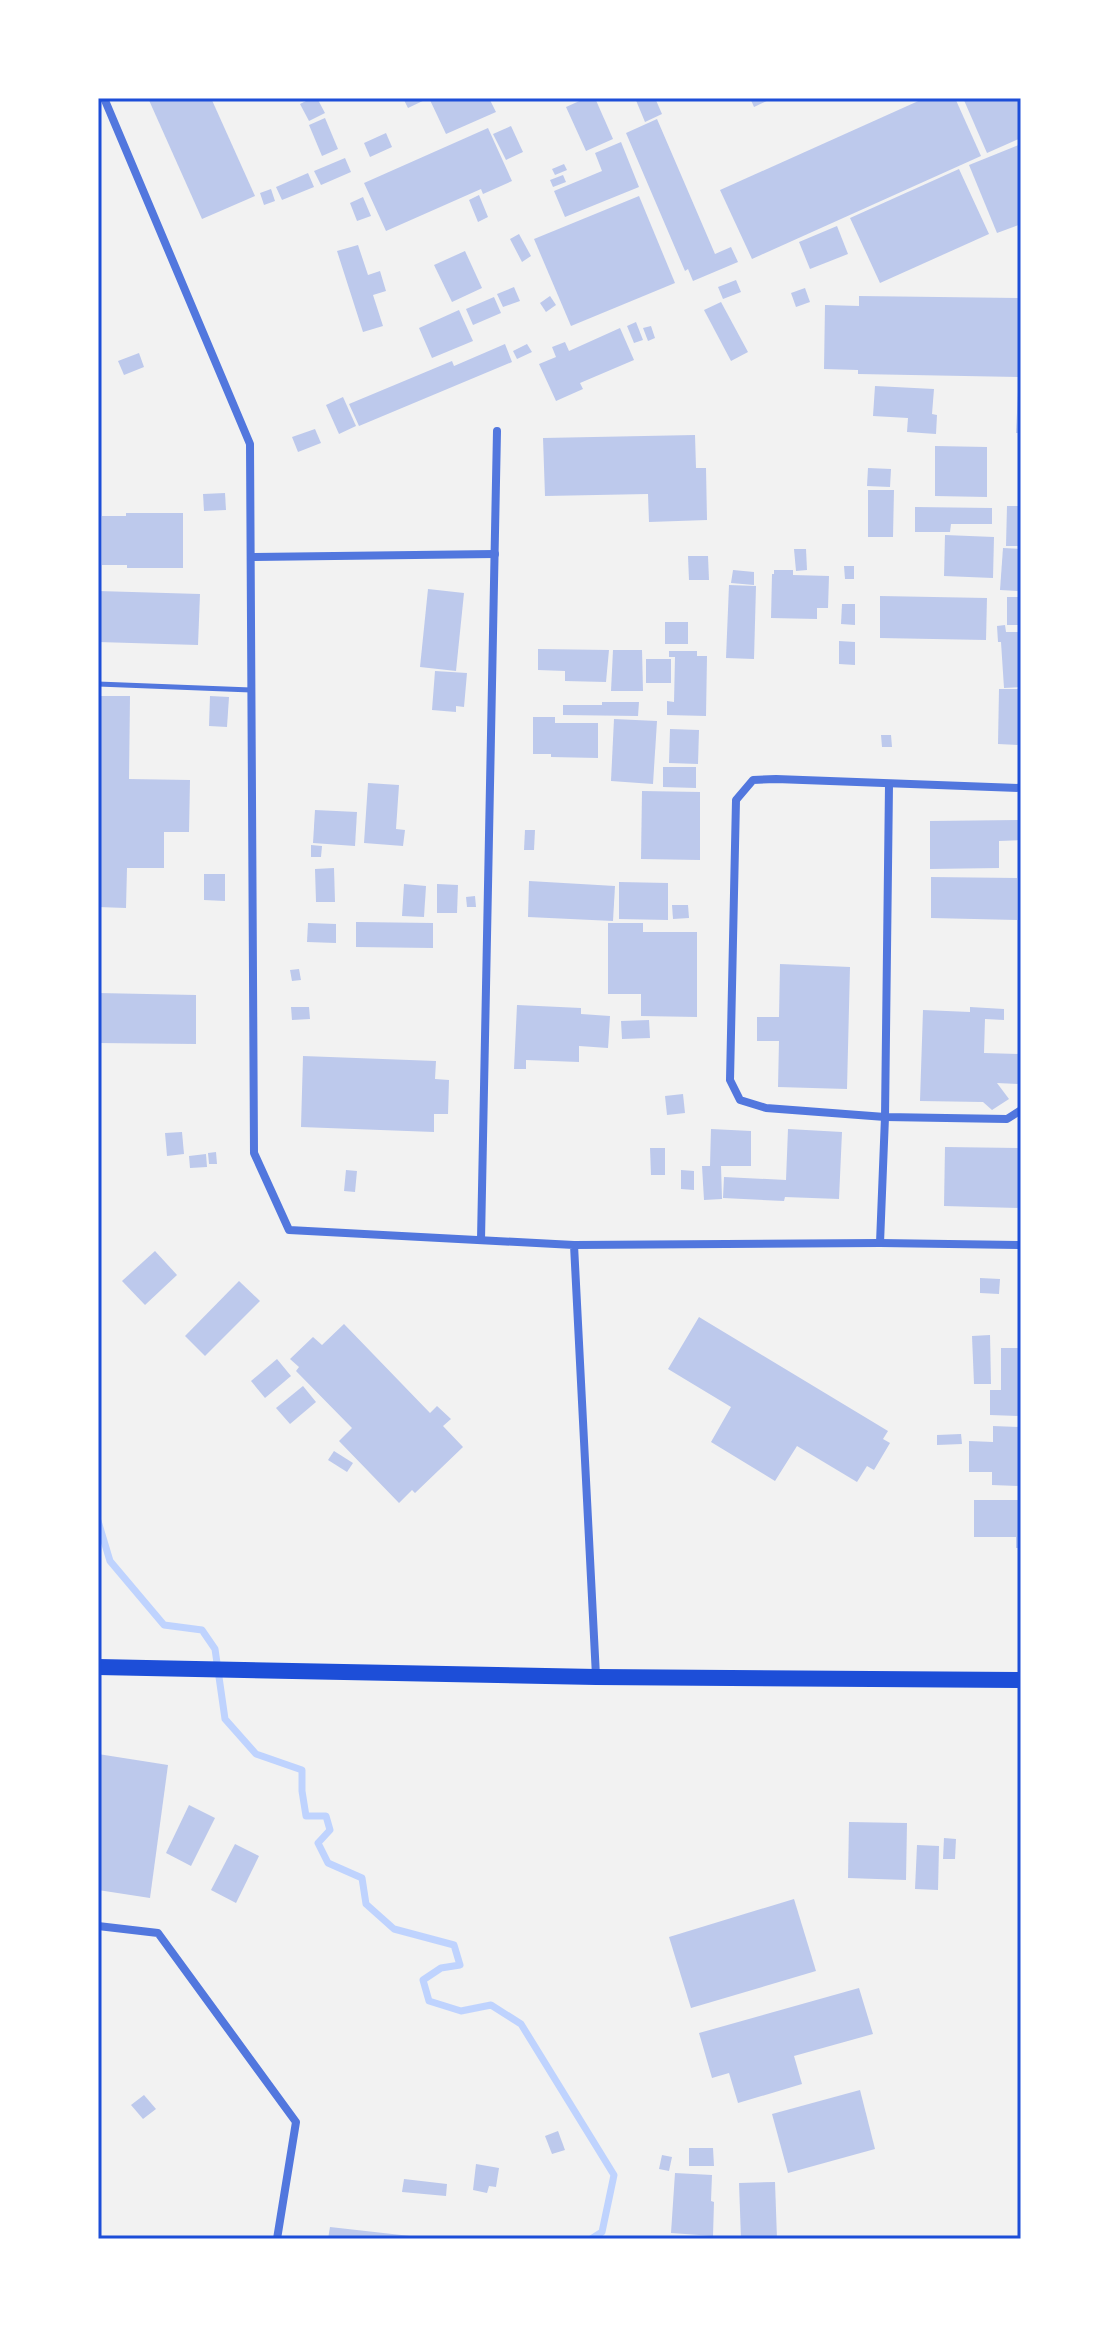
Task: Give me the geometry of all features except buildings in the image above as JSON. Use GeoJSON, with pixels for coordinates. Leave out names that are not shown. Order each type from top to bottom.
{"type":"FeatureCollection","features":[{"type":"Feature","properties":{"kind":"main road"},"geometry":{"type":"LineString","coordinates":[[98,1667],[596,1677],[1021,1680]]}},
{"type":"Feature","properties":{"kind":"street"},"geometry":{"type":"LineString","coordinates":[[104,98],[250,444],[254,1153],[289,1230],[574,1245],[1021,1245]]}},
{"type":"Feature","properties":{"kind":"street"},"geometry":{"type":"LineString","coordinates":[[481,1240],[497,431]]}},
{"type":"Feature","properties":{"kind":"street"},"geometry":{"type":"LineString","coordinates":[[251,557],[495,554]]}},
{"type":"Feature","properties":{"kind":"street"},"geometry":{"type":"LineString","coordinates":[[1021,788],[753,780],[736,800],[730,1080],[740,1100],[766,1108],[885,1117],[1007,1119],[1021,1110]]}},
{"type":"Feature","properties":{"kind":"street"},"geometry":{"type":"LineString","coordinates":[[880,1243],[885,1117],[889,785]]}},
{"type":"Feature","properties":{"kind":"street"},"geometry":{"type":"LineString","coordinates":[[574,1245],[596,1677]]}},
{"type":"Feature","properties":{"kind":"street"},"geometry":{"type":"LineString","coordinates":[[98,1926],[158,1933],[296,2122],[277,2239]]}},
{"type":"Feature","properties":{"kind":"lane"},"geometry":{"type":"LineString","coordinates":[[98,684],[252,690]]}},
{"type":"Feature","properties":{"kind":"waterway"},"geometry":{"type":"LineString","coordinates":[[98,1521],[110,1561],[164,1625],[202,1630],[215,1649],[225,1719],[256,1754],[302,1770],[306,1816],[326,1816],[330,1830],[318,1843],[328,1863],[362,1878],[366,1904],[394,1929],[454,1945],[460,1965],[441,1968],[423,1980],[429,2001],[461,2011],[491,2005],[521,2024],[614,2175],[602,2232],[591,2239]]}}]}
